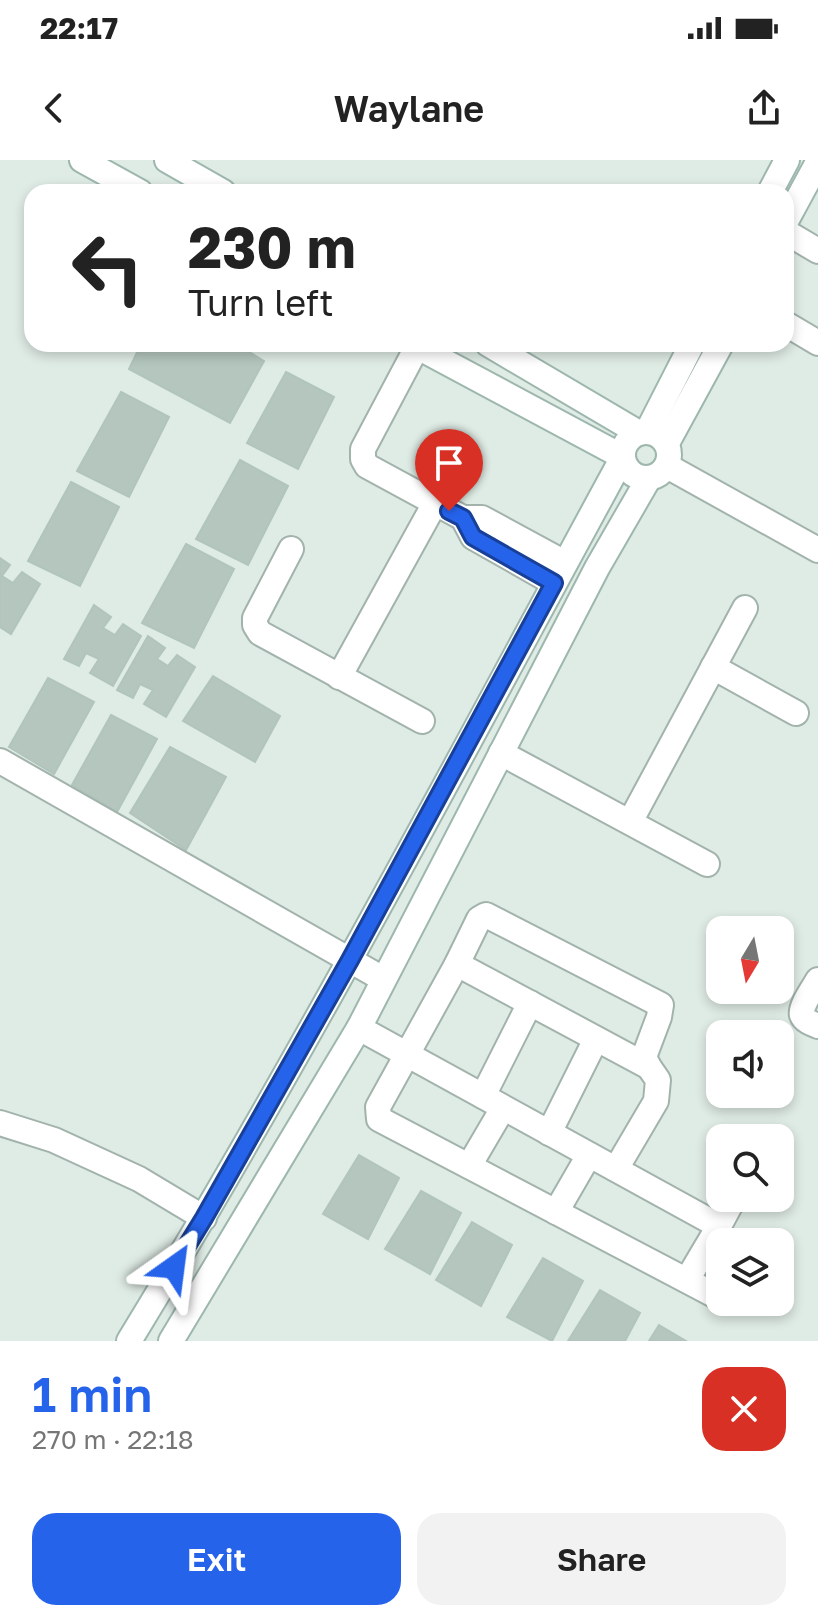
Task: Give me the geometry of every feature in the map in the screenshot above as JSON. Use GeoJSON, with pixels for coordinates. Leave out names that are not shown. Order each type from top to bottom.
{"type":"FeatureCollection","features":[{"type":"Feature","properties":{"kind":"street"},"geometry":{"type":"LineString","coordinates":[[82,160],[126,184]]}},
{"type":"Feature","properties":{"kind":"street"},"geometry":{"type":"LineString","coordinates":[[167,160],[209,184]]}},
{"type":"Feature","properties":{"kind":"street"},"geometry":{"type":"LineString","coordinates":[[774,184],[787,160]]}},
{"type":"Feature","properties":{"kind":"street"},"geometry":{"type":"LineString","coordinates":[[794,206],[818,162]]}},
{"type":"Feature","properties":{"kind":"street"},"geometry":{"type":"LineString","coordinates":[[794,237],[818,251]]}},
{"type":"Feature","properties":{"kind":"street"},"geometry":{"type":"LineString","coordinates":[[794,329],[818,343]]}},
{"type":"Feature","properties":{"kind":"street"},"geometry":{"type":"LineString","coordinates":[[411,352],[363,449],[367,466],[463,518],[473,537],[560,573]]}},
{"type":"Feature","properties":{"kind":"street"},"geometry":{"type":"LineString","coordinates":[[427,352],[623,457]]}},
{"type":"Feature","properties":{"kind":"street"},"geometry":{"type":"LineString","coordinates":[[501,352],[818,550]]}},
{"type":"Feature","properties":{"kind":"street"},"geometry":{"type":"LineString","coordinates":[[171,1341],[359,1028],[597,568],[654,450],[689,352]]}},
{"type":"Feature","properties":{"kind":"street"},"geometry":{"type":"LineString","coordinates":[[654,450],[627,442],[623,449],[625,464],[635,475],[654,450],[716,352]]}},
{"type":"Feature","properties":{"kind":"street"},"geometry":{"type":"LineString","coordinates":[[129,1341],[204,1218],[350,960],[623,457]]}},
{"type":"Feature","properties":{"kind":"street"},"geometry":{"type":"LineString","coordinates":[[339,677],[435,503]]}},
{"type":"Feature","properties":{"kind":"street"},"geometry":{"type":"LineString","coordinates":[[291,549],[255,618],[260,633],[422,721]]}},
{"type":"Feature","properties":{"kind":"street"},"geometry":{"type":"LineString","coordinates":[[630,822],[745,608]]}},
{"type":"Feature","properties":{"kind":"street"},"geometry":{"type":"LineString","coordinates":[[713,667],[796,713]]}},
{"type":"Feature","properties":{"kind":"street"},"geometry":{"type":"LineString","coordinates":[[501,753],[707,864]]}},
{"type":"Feature","properties":{"kind":"street"},"geometry":{"type":"LineString","coordinates":[[0,761],[383,979]]}},
{"type":"Feature","properties":{"kind":"street"},"geometry":{"type":"LineString","coordinates":[[616,1169],[656,1101],[658,1080],[644,1057],[661,1005],[486,915],[479,919],[378,1107],[379,1119],[706,1290]]}},
{"type":"Feature","properties":{"kind":"street"},"geometry":{"type":"LineString","coordinates":[[457,964],[649,1067]]}},
{"type":"Feature","properties":{"kind":"street"},"geometry":{"type":"LineString","coordinates":[[818,980],[801,1015],[818,1026]]}},
{"type":"Feature","properties":{"kind":"street"},"geometry":{"type":"LineString","coordinates":[[469,1166],[530,1003]]}},
{"type":"Feature","properties":{"kind":"street"},"geometry":{"type":"LineString","coordinates":[[359,1028],[719,1226]]}},
{"type":"Feature","properties":{"kind":"street"},"geometry":{"type":"LineString","coordinates":[[549,1133],[596,1039]]}},
{"type":"Feature","properties":{"kind":"street"},"geometry":{"type":"LineString","coordinates":[[0,1123],[54,1140],[139,1179],[204,1218]]}},
{"type":"Feature","properties":{"kind":"street"},"geometry":{"type":"LineString","coordinates":[[556,1212],[589,1155]]}},
{"type":"Feature","properties":{"kind":"street"},"geometry":{"type":"LineString","coordinates":[[687,1280],[726,1212]]}},
{"type":"Feature","properties":{"kind":"building"},"geometry":{"type":"Polygon","coordinates":[[[137,352],[249,352],[264,361],[230,423],[129,369],[137,352]]]}},
{"type":"Feature","properties":{"kind":"building"},"geometry":{"type":"Polygon","coordinates":[[[286,372],[334,397],[298,469],[247,443],[286,372]]]}},
{"type":"Feature","properties":{"kind":"building"},"geometry":{"type":"Polygon","coordinates":[[[121,392],[169,417],[129,497],[77,471],[121,392]]]}},
{"type":"Feature","properties":{"kind":"building"},"geometry":{"type":"Polygon","coordinates":[[[240,460],[288,486],[248,565],[196,539],[240,460]]]}},
{"type":"Feature","properties":{"kind":"building"},"geometry":{"type":"Polygon","coordinates":[[[71,482],[119,507],[80,586],[28,561],[71,482]]]}},
{"type":"Feature","properties":{"kind":"building"},"geometry":{"type":"Polygon","coordinates":[[[186,544],[234,569],[194,648],[142,623],[186,544]]]}},
{"type":"Feature","properties":{"kind":"building"},"geometry":{"type":"Polygon","coordinates":[[[0,558],[10,565],[2,576],[13,583],[22,572],[40,584],[11,634],[0,627],[0,558]]]}},
{"type":"Feature","properties":{"kind":"building"},"geometry":{"type":"Polygon","coordinates":[[[94,605],[111,617],[103,628],[115,635],[123,624],[141,636],[113,686],[90,673],[99,659],[86,653],[79,666],[64,659],[94,605]]]}},
{"type":"Feature","properties":{"kind":"building"},"geometry":{"type":"Polygon","coordinates":[[[148,636],[165,648],[157,659],[168,666],[177,655],[195,667],[166,717],[144,704],[153,690],[140,684],[133,698],[117,690],[148,636]]]}},
{"type":"Feature","properties":{"kind":"building"},"geometry":{"type":"Polygon","coordinates":[[[213,676],[280,716],[255,762],[183,721],[213,676]]]}},
{"type":"Feature","properties":{"kind":"building"},"geometry":{"type":"Polygon","coordinates":[[[48,678],[94,702],[54,774],[9,747],[48,678]]]}},
{"type":"Feature","properties":{"kind":"building"},"geometry":{"type":"Polygon","coordinates":[[[111,715],[157,739],[117,812],[72,785],[111,715]]]}},
{"type":"Feature","properties":{"kind":"building"},"geometry":{"type":"Polygon","coordinates":[[[170,747],[226,777],[186,850],[130,813],[170,747]]]}},
{"type":"Feature","properties":{"kind":"building"},"geometry":{"type":"Polygon","coordinates":[[[359,1155],[399,1178],[368,1239],[323,1214],[359,1155]]]}},
{"type":"Feature","properties":{"kind":"building"},"geometry":{"type":"Polygon","coordinates":[[[421,1191],[461,1213],[430,1274],[385,1249],[421,1191]]]}},
{"type":"Feature","properties":{"kind":"building"},"geometry":{"type":"Polygon","coordinates":[[[472,1222],[512,1245],[481,1306],[436,1280],[472,1222]]]}},
{"type":"Feature","properties":{"kind":"building"},"geometry":{"type":"Polygon","coordinates":[[[543,1258],[583,1281],[552,1341],[507,1317],[543,1258]]]}},
{"type":"Feature","properties":{"kind":"building"},"geometry":{"type":"Polygon","coordinates":[[[600,1290],[640,1313],[625,1341],[568,1341],[600,1290]]]}},
{"type":"Feature","properties":{"kind":"building"},"geometry":{"type":"Polygon","coordinates":[[[659,1325],[686,1341],[649,1341],[659,1325]]]}},
{"type":"Feature","properties":{"kind":"route"},"geometry":{"type":"LineString","coordinates":[[174,1267],[350,960],[554,583],[473,537],[463,518],[449,511]]}}]}
